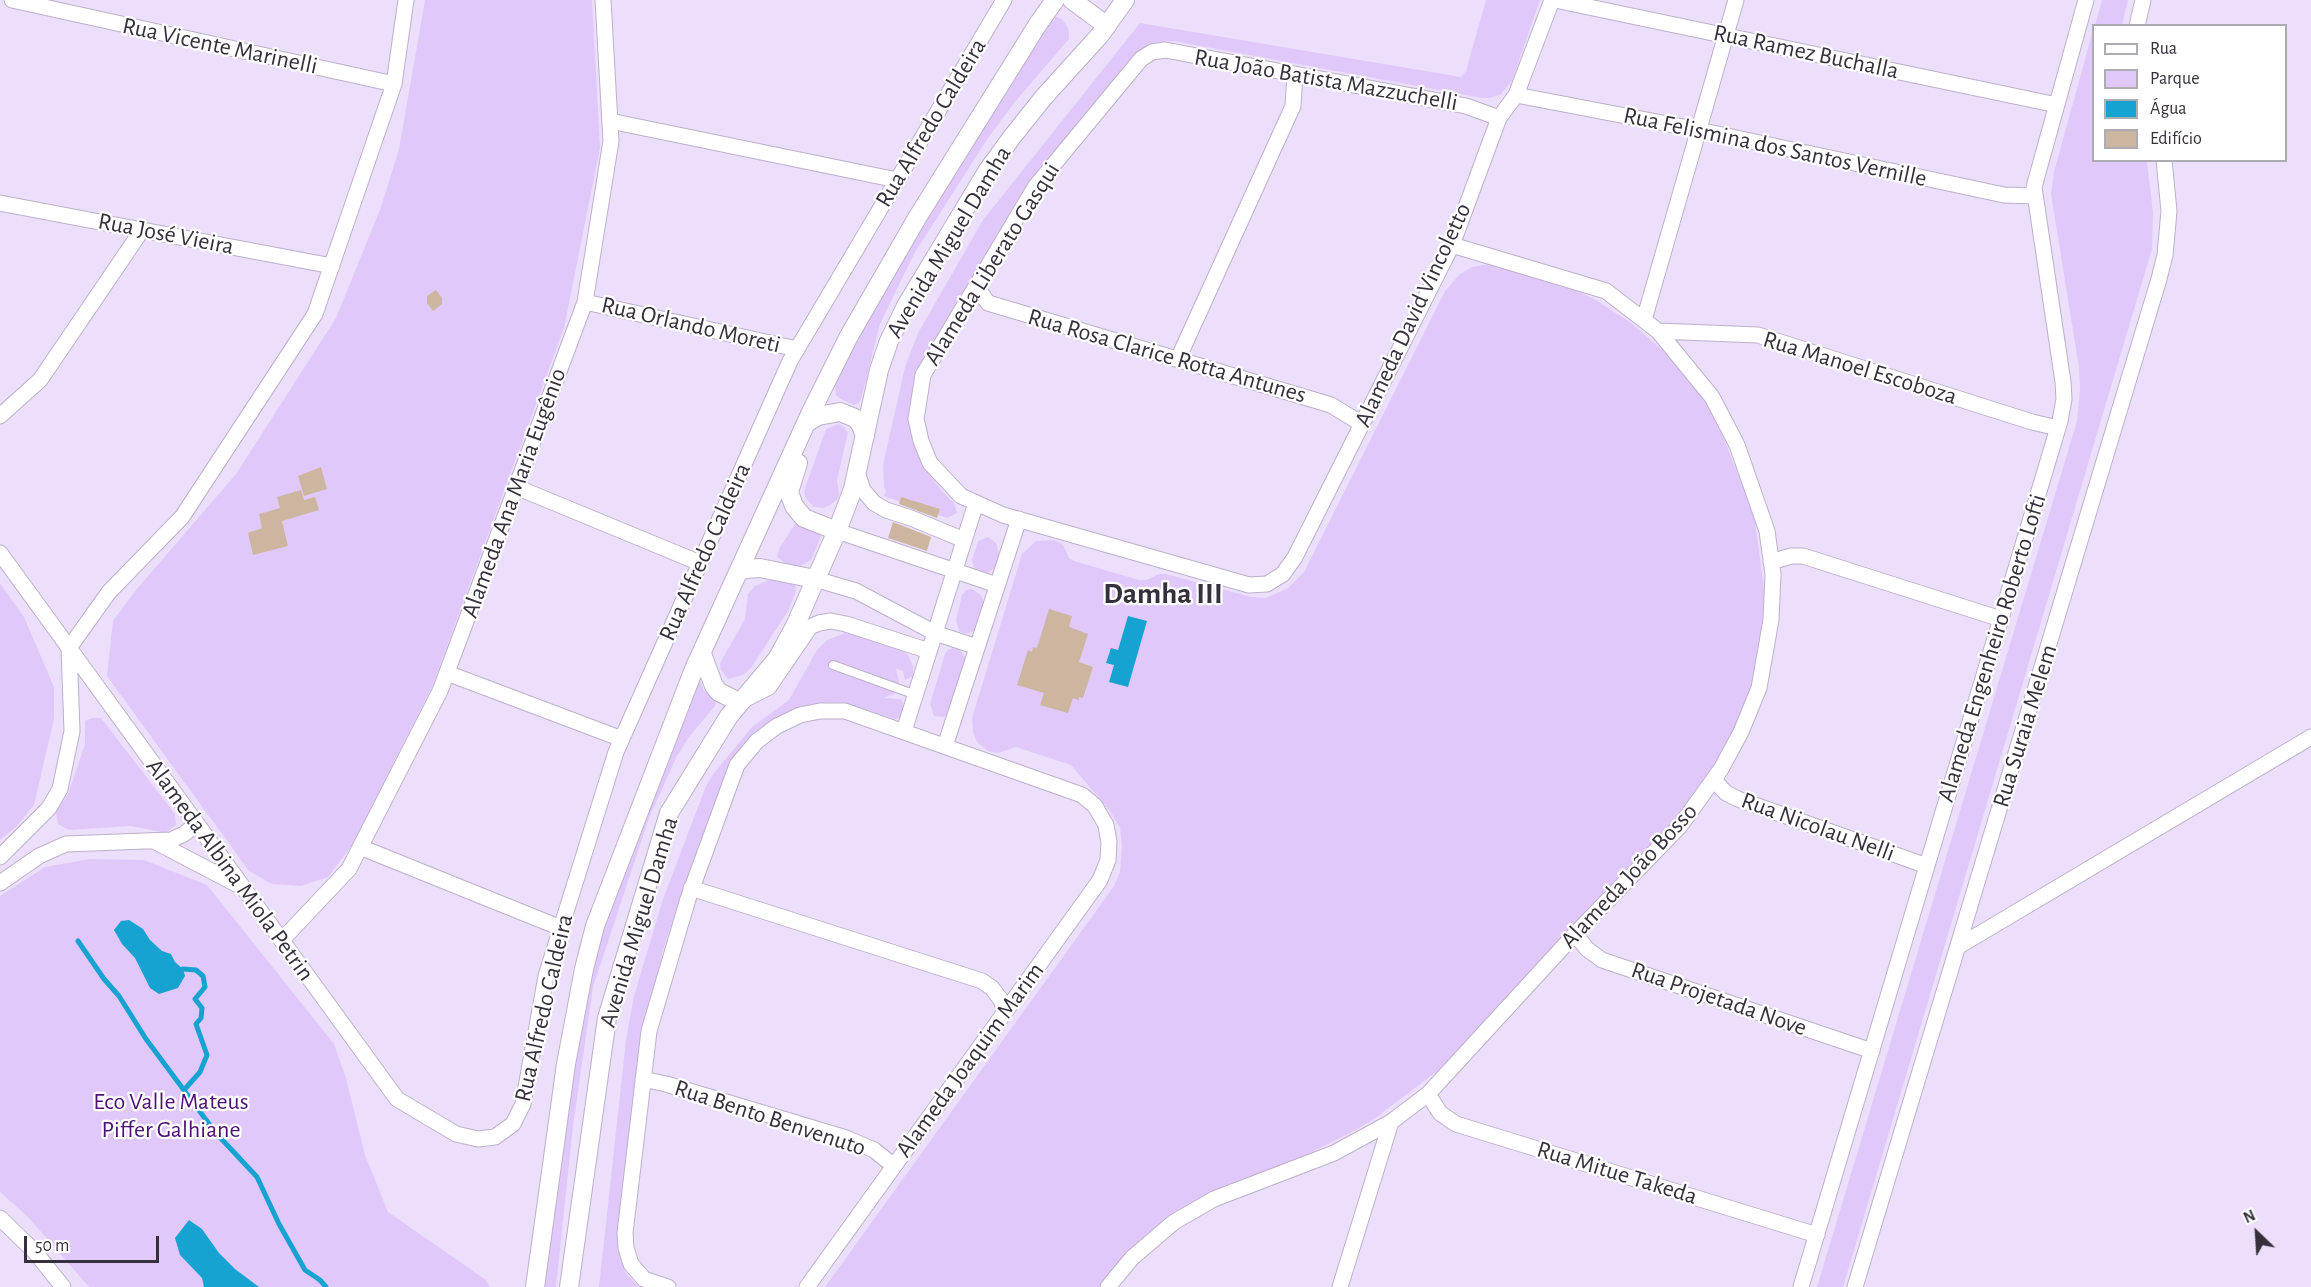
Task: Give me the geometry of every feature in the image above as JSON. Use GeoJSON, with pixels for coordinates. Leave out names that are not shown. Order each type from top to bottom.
{"type":"FeatureCollection","features":[{"type":"Feature","properties":{"kind":"street","name":"Rua Vicente Marinelli"},"geometry":{"type":"LineString","coordinates":[[12,0],[394,84]]}},
{"type":"Feature","properties":{"kind":"street"},"geometry":{"type":"LineString","coordinates":[[0,857],[49,808],[60,789],[72,730],[69,648],[109,592],[182,517],[315,314],[394,84],[406,0]]}},
{"type":"Feature","properties":{"kind":"street","name":"Alameda Ana Maria Eugênio"},"geometry":{"type":"LineString","coordinates":[[282,940],[349,869],[440,691],[585,302],[611,141],[603,0]]}},
{"type":"Feature","properties":{"kind":"street","name":"Rua Alfredo Caldeira"},"geometry":{"type":"LineString","coordinates":[[495,1137],[513,1124],[523,1104],[546,976],[622,739],[700,563],[797,349],[1003,0]]}},
{"type":"Feature","properties":{"kind":"street","name":"Avenida Miguel Damha"},"geometry":{"type":"LineString","coordinates":[[535,1287],[568,1053],[584,969],[595,926],[702,654],[805,425],[849,336],[917,218],[1055,0]]}},
{"type":"Feature","properties":{"kind":"street"},"geometry":{"type":"LineString","coordinates":[[1072,0],[1107,26]]}},
{"type":"Feature","properties":{"kind":"street","name":"Avenida Miguel Damha"},"geometry":{"type":"LineString","coordinates":[[569,1287],[607,1018],[669,813],[739,702],[777,659],[795,626],[853,489],[885,351],[906,306],[988,171],[1012,137],[1043,98],[1107,26],[1125,0]]}},
{"type":"Feature","properties":{"kind":"street","name":"Rua Ramez Buchalla"},"geometry":{"type":"LineString","coordinates":[[1554,0],[2056,105]]}},
{"type":"Feature","properties":{"kind":"street","name":"Alameda David Vincoletto"},"geometry":{"type":"LineString","coordinates":[[1019,519],[1249,585],[1267,584],[1282,574],[1295,557],[1452,245],[1499,118],[1516,95],[1554,0]]}},
{"type":"Feature","properties":{"kind":"street"},"geometry":{"type":"LineString","coordinates":[[1644,320],[1736,0]]}},
{"type":"Feature","properties":{"kind":"street","name":"Alameda Engenheiro Roberto Lofti"},"geometry":{"type":"LineString","coordinates":[[1801,1287],[2058,428],[2064,399],[2063,382],[2034,187],[2086,0]]}},
{"type":"Feature","properties":{"kind":"street"},"geometry":{"type":"LineString","coordinates":[[2137,24],[2143,0]]}},
{"type":"Feature","properties":{"kind":"street","name":"Rua João Batista Mazzuchelli"},"geometry":{"type":"LineString","coordinates":[[1152,52],[1165,50],[1466,106],[1499,118]]}},
{"type":"Feature","properties":{"kind":"street","name":"Alameda Liberato Gasqui"},"geometry":{"type":"LineString","coordinates":[[976,503],[961,496],[930,463],[916,420],[923,375],[1035,187],[1132,68],[1152,52]]}},
{"type":"Feature","properties":{"kind":"street"},"geometry":{"type":"LineString","coordinates":[[1178,359],[1293,106],[1295,74]]}},
{"type":"Feature","properties":{"kind":"street","name":"Rua Felismina dos Santos Vernille"},"geometry":{"type":"LineString","coordinates":[[1516,95],[1699,130],[2004,195],[2034,196]]}},
{"type":"Feature","properties":{"kind":"street"},"geometry":{"type":"LineString","coordinates":[[610,122],[897,180]]}},
{"type":"Feature","properties":{"kind":"street","name":"Rua Suraia Melem"},"geometry":{"type":"LineString","coordinates":[[1855,1287],[2159,279],[2165,255],[2169,211],[2164,162]]}},
{"type":"Feature","properties":{"kind":"street","name":"Rua José Vieira"},"geometry":{"type":"LineString","coordinates":[[0,203],[332,266]]}},
{"type":"Feature","properties":{"kind":"street"},"geometry":{"type":"LineString","coordinates":[[0,416],[40,380],[142,230]]}},
{"type":"Feature","properties":{"kind":"street","name":"Alameda João Bosso"},"geometry":{"type":"LineString","coordinates":[[1108,1287],[1132,1258],[1174,1222],[1214,1199],[1334,1152],[1391,1122],[1428,1094],[1575,934],[1680,826],[1714,780],[1741,732],[1759,688],[1771,620],[1773,574],[1767,531],[1737,445],[1712,397],[1658,331],[1606,291],[1452,245]]}},
{"type":"Feature","properties":{"kind":"street","name":"Rua Rosa Clarice Rotta Antunes"},"geometry":{"type":"LineString","coordinates":[[976,286],[987,303],[1331,405],[1362,424]]}},
{"type":"Feature","properties":{"kind":"street","name":"Rua Orlando Moreti"},"geometry":{"type":"LineString","coordinates":[[585,302],[797,349]]}},
{"type":"Feature","properties":{"kind":"street","name":"Rua Manoel Escoboza"},"geometry":{"type":"LineString","coordinates":[[1658,331],[1758,335],[2032,422],[2058,428]]}},
{"type":"Feature","properties":{"kind":"street"},"geometry":{"type":"LineString","coordinates":[[865,436],[861,425],[855,418],[840,412],[818,416],[805,425],[804,442],[789,492],[798,513],[804,518],[837,531],[997,585]]}},
{"type":"Feature","properties":{"kind":"street"},"geometry":{"type":"LineString","coordinates":[[857,472],[863,490],[874,503],[886,510],[964,540]]}},
{"type":"Feature","properties":{"kind":"street"},"geometry":{"type":"LineString","coordinates":[[516,487],[700,563]]}},
{"type":"Feature","properties":{"kind":"street"},"geometry":{"type":"LineString","coordinates":[[668,1287],[644,1279],[631,1264],[626,1248],[625,1233],[649,1031],[692,888],[737,765],[757,741],[777,726],[800,715],[820,711],[845,711],[945,746],[1019,519],[976,503],[904,731]]}},
{"type":"Feature","properties":{"kind":"street","name":"Alameda Albina Miola Petrin"},"geometry":{"type":"LineString","coordinates":[[0,553],[397,1099],[456,1134],[478,1139],[495,1137]]}},
{"type":"Feature","properties":{"kind":"street"},"geometry":{"type":"LineString","coordinates":[[1771,561],[1791,556],[1803,556],[2001,619]]}},
{"type":"Feature","properties":{"kind":"street"},"geometry":{"type":"LineString","coordinates":[[738,572],[760,568],[815,579],[856,591],[935,633],[977,647]]}},
{"type":"Feature","properties":{"kind":"street"},"geometry":{"type":"LineString","coordinates":[[702,654],[714,686],[719,692],[739,702],[769,687],[810,627],[819,623],[831,621],[846,624],[929,651]]}},
{"type":"Feature","properties":{"kind":"street"},"geometry":{"type":"LineString","coordinates":[[447,673],[622,739]]}},
{"type":"Feature","properties":{"kind":"street"},"geometry":{"type":"LineString","coordinates":[[1959,946],[2311,737]]}},
{"type":"Feature","properties":{"kind":"street","name":"Alameda Joaquim Marim"},"geometry":{"type":"LineString","coordinates":[[807,1287],[1100,880],[1108,860],[1109,842],[1106,825],[1095,806],[1082,795],[945,746]]}},
{"type":"Feature","properties":{"kind":"street","name":"Rua Nicolau Nelli"},"geometry":{"type":"LineString","coordinates":[[1714,780],[1726,793],[1738,799],[1927,866]]}},
{"type":"Feature","properties":{"kind":"street"},"geometry":{"type":"LineString","coordinates":[[0,883],[39,856],[66,844],[171,840],[197,824]]}},
{"type":"Feature","properties":{"kind":"street"},"geometry":{"type":"LineString","coordinates":[[152,840],[243,888]]}},
{"type":"Feature","properties":{"kind":"street"},"geometry":{"type":"LineString","coordinates":[[360,847],[561,928]]}},
{"type":"Feature","properties":{"kind":"street"},"geometry":{"type":"LineString","coordinates":[[692,888],[982,981],[992,988],[1001,1000],[1005,1012]]}},
{"type":"Feature","properties":{"kind":"street","name":"Rua Projetada Nove"},"geometry":{"type":"LineString","coordinates":[[1575,934],[1587,949],[1602,960],[1872,1051]]}},
{"type":"Feature","properties":{"kind":"street","name":"Rua Bento Benvenuto"},"geometry":{"type":"LineString","coordinates":[[643,1079],[846,1138],[874,1150],[894,1166]]}},
{"type":"Feature","properties":{"kind":"street","name":"Rua Mitue Takeda"},"geometry":{"type":"LineString","coordinates":[[1428,1094],[1440,1113],[1456,1124],[1817,1235]]}},
{"type":"Feature","properties":{"kind":"street"},"geometry":{"type":"LineString","coordinates":[[1340,1287],[1391,1122]]}},
{"type":"Feature","properties":{"kind":"street"},"geometry":{"type":"LineString","coordinates":[[0,1218],[35,1252],[63,1287]]}},
{"type":"Feature","properties":{"kind":"lane"},"geometry":{"type":"LineString","coordinates":[[833,665],[916,695]]}},
{"type":"Feature","properties":{"kind":"green space"},"geometry":{"type":"Polygon","coordinates":[[[425,0],[592,0],[600,148],[564,328],[432,687],[353,844],[328,877],[301,886],[272,884],[249,871],[107,676],[113,621],[136,590],[236,474],[336,318],[381,207],[399,149],[425,0]]]}},
{"type":"Feature","properties":{"kind":"green space"},"geometry":{"type":"Polygon","coordinates":[[[1486,0],[1540,0],[1512,81],[1500,95],[1489,98],[1174,41],[1159,42],[1149,46],[1020,201],[917,377],[911,401],[914,445],[930,475],[954,503],[957,513],[947,518],[884,496],[886,491],[883,465],[905,367],[918,333],[983,220],[1140,23],[1461,77],[1466,71],[1486,0]]]}},
{"type":"Feature","properties":{"kind":"green space"},"geometry":{"type":"Polygon","coordinates":[[[2102,0],[2128,0],[2122,24],[2095,24],[2102,0]]]}},
{"type":"Feature","properties":{"kind":"green space"},"geometry":{"type":"Polygon","coordinates":[[[1055,16],[1063,20],[1069,30],[1069,39],[1014,103],[988,138],[914,254],[880,324],[861,399],[853,405],[841,399],[836,395],[835,386],[851,343],[1047,17],[1055,16]]]}},
{"type":"Feature","properties":{"kind":"green space"},"geometry":{"type":"Polygon","coordinates":[[[2092,34],[2092,162],[2147,162],[2153,212],[2152,249],[1843,1287],[1817,1287],[2077,421],[2079,368],[2051,194],[2054,172],[2092,34]]]}},
{"type":"Feature","properties":{"kind":"green space"},"geometry":{"type":"Polygon","coordinates":[[[1489,264],[1511,268],[1573,289],[1596,300],[1631,323],[1669,356],[1688,379],[1706,403],[1723,437],[1754,514],[1764,589],[1764,614],[1752,684],[1726,750],[1682,813],[1440,1069],[1374,1119],[1352,1132],[1304,1156],[1204,1197],[1118,1264],[1100,1287],[825,1287],[1114,886],[1120,872],[1122,846],[1120,828],[1110,811],[1071,765],[1016,747],[998,753],[988,751],[977,742],[973,732],[972,718],[1022,554],[1036,541],[1054,540],[1063,545],[1069,558],[1074,561],[1139,580],[1166,574],[1251,597],[1266,598],[1288,588],[1304,572],[1445,291],[1460,274],[1472,267],[1489,264]]]}},
{"type":"Feature","properties":{"kind":"green space"},"geometry":{"type":"Polygon","coordinates":[[[838,424],[848,433],[837,480],[839,495],[837,500],[830,505],[823,508],[814,507],[806,499],[804,491],[826,429],[838,424]]]}},
{"type":"Feature","properties":{"kind":"green space"},"geometry":{"type":"Polygon","coordinates":[[[795,524],[817,530],[820,534],[811,560],[800,566],[788,565],[777,557],[779,549],[795,524]]]}},
{"type":"Feature","properties":{"kind":"green space"},"geometry":{"type":"Polygon","coordinates":[[[988,537],[996,543],[999,553],[995,568],[985,574],[975,571],[972,560],[978,541],[988,537]]]}},
{"type":"Feature","properties":{"kind":"green space"},"geometry":{"type":"Polygon","coordinates":[[[769,580],[781,580],[796,586],[788,611],[751,668],[743,675],[728,679],[721,670],[720,663],[745,619],[748,594],[755,586],[769,580]]]}},
{"type":"Feature","properties":{"kind":"green space"},"geometry":{"type":"Polygon","coordinates":[[[0,583],[24,617],[54,687],[54,719],[34,805],[16,827],[0,840],[0,583]]]}},
{"type":"Feature","properties":{"kind":"green space"},"geometry":{"type":"Polygon","coordinates":[[[971,589],[980,594],[984,601],[977,628],[965,634],[959,631],[956,620],[962,595],[966,590],[971,589]]]}},
{"type":"Feature","properties":{"kind":"green space"},"geometry":{"type":"Polygon","coordinates":[[[844,631],[901,650],[908,655],[913,666],[913,676],[905,680],[903,671],[896,669],[899,681],[894,694],[883,698],[901,699],[904,705],[903,710],[899,718],[895,719],[845,703],[827,702],[788,712],[756,733],[683,890],[664,947],[643,1031],[618,1248],[625,1272],[639,1287],[599,1287],[626,1040],[634,996],[663,899],[706,786],[714,773],[752,727],[789,700],[817,650],[827,640],[843,634],[844,631]]]}},
{"type":"Feature","properties":{"kind":"green space"},"geometry":{"type":"Polygon","coordinates":[[[953,648],[961,651],[966,659],[947,716],[934,716],[930,704],[945,654],[953,648]]]}},
{"type":"Feature","properties":{"kind":"green space"},"geometry":{"type":"Polygon","coordinates":[[[699,679],[704,691],[716,702],[715,706],[689,737],[676,758],[649,818],[593,987],[573,1126],[556,1287],[545,1287],[562,1124],[601,923],[699,679]]]}},
{"type":"Feature","properties":{"kind":"green space"},"geometry":{"type":"Polygon","coordinates":[[[101,718],[175,814],[176,825],[166,833],[131,826],[69,830],[58,824],[56,812],[69,792],[85,744],[85,721],[101,718]]]}},
{"type":"Feature","properties":{"kind":"green space","name":"Eco Valle Mateus Piffer Galhiane"},"geometry":{"type":"Polygon","coordinates":[[[90,859],[144,860],[207,885],[334,1044],[346,1078],[365,1155],[388,1212],[486,1280],[490,1287],[89,1287],[29,1218],[0,1192],[0,896],[45,867],[90,859]]]}},
{"type":"Feature","properties":{"kind":"water"},"geometry":{"type":"Polygon","coordinates":[[[1128,616],[1147,621],[1128,687],[1109,682],[1114,665],[1106,663],[1111,648],[1118,650],[1128,616]]]}},
{"type":"Feature","properties":{"kind":"water"},"geometry":{"type":"Polygon","coordinates":[[[129,920],[143,929],[150,940],[162,951],[171,954],[175,962],[183,969],[185,976],[178,988],[159,994],[150,988],[135,958],[122,944],[114,930],[121,921],[129,920]]]}},
{"type":"Feature","properties":{"kind":"water"},"geometry":{"type":"Polygon","coordinates":[[[189,1220],[202,1229],[219,1253],[235,1269],[259,1287],[204,1287],[202,1278],[180,1255],[175,1238],[189,1220]]]}},
{"type":"Feature","properties":{"kind":"building"},"geometry":{"type":"Polygon","coordinates":[[[436,290],[442,298],[442,304],[433,311],[427,303],[427,296],[436,290]]]}},
{"type":"Feature","properties":{"kind":"building"},"geometry":{"type":"Polygon","coordinates":[[[321,467],[327,489],[304,496],[298,476],[321,467]]]}},
{"type":"Feature","properties":{"kind":"building"},"geometry":{"type":"Polygon","coordinates":[[[301,490],[304,500],[315,497],[319,510],[282,521],[288,546],[253,555],[248,533],[262,528],[259,514],[280,508],[277,497],[301,490]]]}},
{"type":"Feature","properties":{"kind":"building"},"geometry":{"type":"Polygon","coordinates":[[[901,497],[940,509],[937,518],[899,504],[901,497]]]}},
{"type":"Feature","properties":{"kind":"building"},"geometry":{"type":"Polygon","coordinates":[[[893,522],[931,537],[927,551],[888,538],[893,522]]]}},
{"type":"Feature","properties":{"kind":"building"},"geometry":{"type":"Polygon","coordinates":[[[1049,609],[1072,616],[1069,627],[1088,634],[1079,662],[1093,667],[1083,698],[1079,697],[1079,700],[1073,698],[1068,713],[1040,705],[1044,693],[1017,685],[1028,650],[1032,652],[1033,647],[1037,648],[1049,609]]]}},
{"type":"Feature","properties":{"kind":"waterway"},"geometry":{"type":"LineString","coordinates":[[78,941],[104,979],[119,996],[146,1039],[215,1132],[257,1177],[279,1224],[305,1270],[326,1287]]}},
{"type":"Feature","properties":{"kind":"waterway"},"geometry":{"type":"LineString","coordinates":[[183,969],[196,970],[203,976],[205,987],[195,999],[202,1008],[201,1018],[196,1024],[207,1055],[200,1072],[184,1090]]}},
{"type":"Feature","properties":{"kind":"district","name":"Damha III"},"geometry":{"type":"Point","coordinates":[1163,594]}}]}
